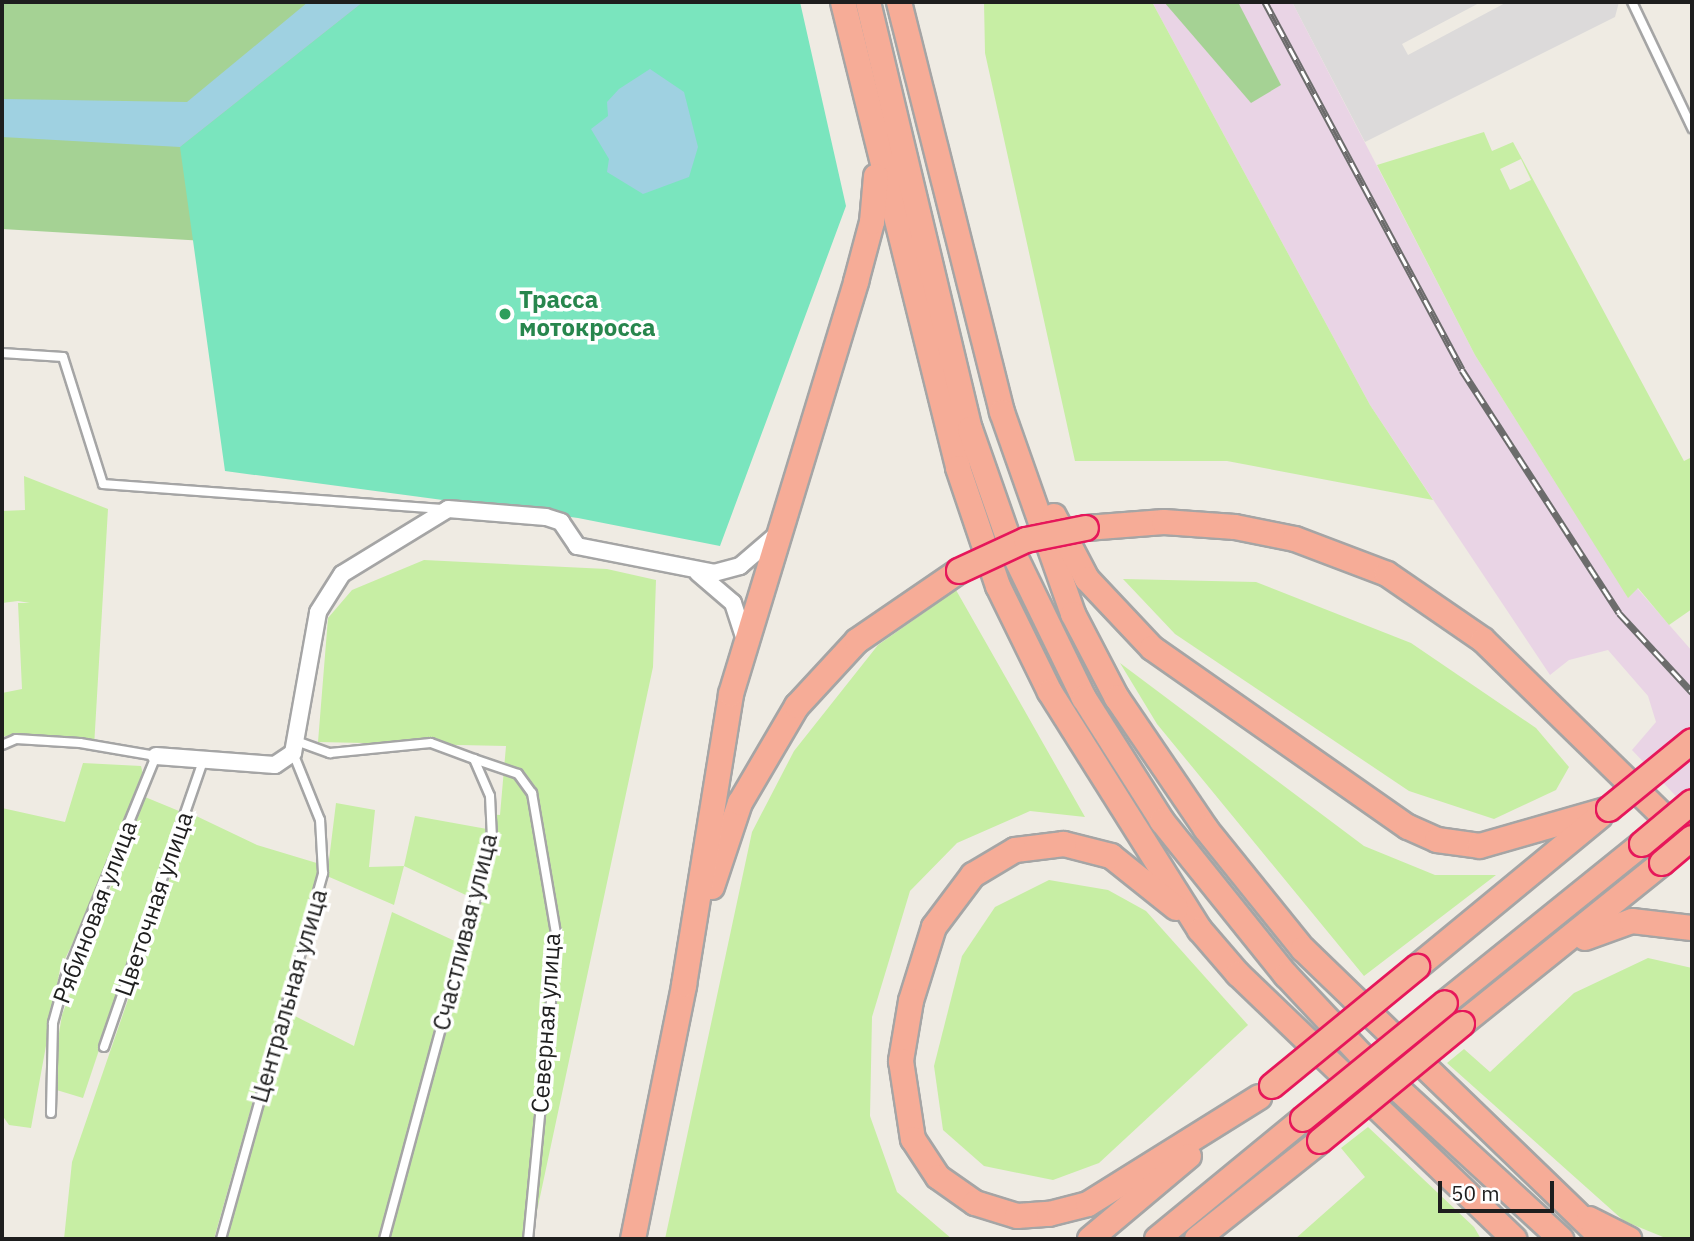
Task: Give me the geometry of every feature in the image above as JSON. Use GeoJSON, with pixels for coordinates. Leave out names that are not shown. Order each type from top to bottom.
{"type":"FeatureCollection","features":[{"type":"Feature","properties":{"kind":"highway"},"geometry":{"type":"LineString","coordinates":[[843,2],[954,456],[998,586],[1076,739],[1200,930]]}},
{"type":"Feature","properties":{"kind":"highway"},"geometry":{"type":"LineString","coordinates":[[868,2],[970,429],[1013,552],[1078,688],[1161,821],[1286,975],[1361,1055],[1561,1239]]}},
{"type":"Feature","properties":{"kind":"highway"},"geometry":{"type":"LineString","coordinates":[[899,2],[1002,412],[1089,647],[1206,829],[1303,949],[1603,1239]]}},
{"type":"Feature","properties":{"kind":"highway"},"geometry":{"type":"LineString","coordinates":[[634,1239],[688,965],[731,694],[872,222],[877,144]]}},
{"type":"Feature","properties":{"kind":"highway"},"geometry":{"type":"LineString","coordinates":[[1002,412],[1070,555],[1110,608],[1178,668],[1379,810],[1437,840],[1480,846],[1609,809]]}},
{"type":"Feature","properties":{"kind":"highway"},"geometry":{"type":"LineString","coordinates":[[688,965],[736,813],[777,734],[857,640],[959,571],[1026,540],[1086,528],[1164,522],[1235,527],[1318,546],[1387,574],[1483,640],[1692,844]]}},
{"type":"Feature","properties":{"kind":"highway"},"geometry":{"type":"LineString","coordinates":[[1090,1239],[1692,741]]}},
{"type":"Feature","properties":{"kind":"highway"},"geometry":{"type":"LineString","coordinates":[[1157,1239],[1692,802]]}},
{"type":"Feature","properties":{"kind":"highway"},"geometry":{"type":"LineString","coordinates":[[1206,1235],[1692,838]]}},
{"type":"Feature","properties":{"kind":"highway"},"geometry":{"type":"LineString","coordinates":[[1266,1092],[1088,1204],[1049,1214],[1017,1216],[975,1203],[938,1177],[913,1139],[902,1092],[911,1001],[934,928],[973,875],[1015,850],[1038,844],[1090,849],[1136,873],[1200,930],[1277,1017],[1514,1239]]}},
{"type":"Feature","properties":{"kind":"highway"},"geometry":{"type":"LineString","coordinates":[[1533,969],[1600,929],[1651,921],[1692,928]]}},
{"type":"Feature","properties":{"kind":"highway"},"geometry":{"type":"LineString","coordinates":[[1577,1213],[1629,1239]]}},
{"type":"Feature","properties":{"kind":"highway"},"geometry":{"type":"LineString","coordinates":[[1488,1215],[1507,1239]]}},
{"type":"Feature","properties":{"kind":"street"},"geometry":{"type":"LineString","coordinates":[[156,756],[275,765],[296,748],[324,602],[342,573],[448,509],[546,517],[561,522],[576,546],[693,570],[734,570],[780,530]]}},
{"type":"Feature","properties":{"kind":"street"},"geometry":{"type":"LineString","coordinates":[[693,570],[733,603],[746,644]]}},
{"type":"Feature","properties":{"kind":"lane"},"geometry":{"type":"LineString","coordinates":[[1632,2],[1692,128]]}},
{"type":"Feature","properties":{"kind":"lane"},"geometry":{"type":"LineString","coordinates":[[2,354],[63,357],[103,484],[448,509]]}},
{"type":"Feature","properties":{"kind":"lane"},"geometry":{"type":"LineString","coordinates":[[2,745],[16,740],[80,743],[156,756]]}},
{"type":"Feature","properties":{"kind":"lane"},"geometry":{"type":"LineString","coordinates":[[296,748],[330,753],[431,743],[474,759]]}},
{"type":"Feature","properties":{"kind":"lane","name":"Центральная улица"},"geometry":{"type":"LineString","coordinates":[[221,1239],[323,873],[320,820],[296,748]]}},
{"type":"Feature","properties":{"kind":"lane","name":"Рябиновая улица"},"geometry":{"type":"LineString","coordinates":[[51,1113],[53,1023],[65,979],[156,756]]}},
{"type":"Feature","properties":{"kind":"lane","name":"Счастливая улица"},"geometry":{"type":"LineString","coordinates":[[384,1239],[492,839],[490,796],[474,759]]}},
{"type":"Feature","properties":{"kind":"lane","name":"Северная улица"},"geometry":{"type":"LineString","coordinates":[[474,759],[518,774],[531,793],[557,939],[528,1239]]}},
{"type":"Feature","properties":{"kind":"lane","name":"Цветочная улица"},"geometry":{"type":"LineString","coordinates":[[104,1047],[203,761]]}},
{"type":"Feature","properties":{"kind":"shaded area"},"geometry":{"type":"Polygon","coordinates":[[[1152,2],[1292,2],[1475,355],[1628,597],[1637,588],[1692,651],[1692,813],[1632,750],[1656,722],[1648,696],[1608,650],[1569,660],[1550,675],[1370,405],[1152,2]]]}},
{"type":"Feature","properties":{"kind":"shaded area"},"geometry":{"type":"Polygon","coordinates":[[[1292,2],[1481,2],[1402,44],[1408,55],[1507,2],[1619,2],[1615,17],[1365,142],[1292,2]]]}},
{"type":"Feature","properties":{"kind":"green space"},"geometry":{"type":"Polygon","coordinates":[[[2,2],[455,2],[205,241],[2,229],[2,2]]]}},
{"type":"Feature","properties":{"kind":"green space","name":"Трасса мотокросса"},"geometry":{"type":"Polygon","coordinates":[[[363,2],[800,2],[846,206],[720,546],[578,518],[225,471],[180,147],[363,2]]]}},
{"type":"Feature","properties":{"kind":"green space"},"geometry":{"type":"Polygon","coordinates":[[[984,2],[1152,2],[1370,405],[1433,500],[1227,461],[1075,461],[985,53],[984,2]]]}},
{"type":"Feature","properties":{"kind":"green space"},"geometry":{"type":"Polygon","coordinates":[[[1164,2],[1238,2],[1281,85],[1251,103],[1164,2]]]}},
{"type":"Feature","properties":{"kind":"green space"},"geometry":{"type":"Polygon","coordinates":[[[1484,132],[1492,151],[1513,142],[1684,461],[1692,457],[1692,609],[1669,625],[1638,588],[1628,598],[1475,355],[1377,165],[1484,132]],[[1521,159],[1500,169],[1510,190],[1531,180],[1521,159]]]}},
{"type":"Feature","properties":{"kind":"green space"},"geometry":{"type":"Polygon","coordinates":[[[24,476],[108,509],[94,747],[47,743],[47,735],[2,736],[2,693],[22,689],[18,603],[30,603],[18,601],[2,603],[2,511],[25,510],[24,476]]]}},
{"type":"Feature","properties":{"kind":"green space"},"geometry":{"type":"Polygon","coordinates":[[[424,560],[607,569],[656,580],[653,667],[531,1239],[226,1239],[289,1013],[354,1046],[392,912],[457,942],[470,897],[404,866],[415,816],[487,829],[487,814],[500,815],[506,746],[318,742],[328,618],[352,590],[424,560]]]}},
{"type":"Feature","properties":{"kind":"green space"},"geometry":{"type":"Polygon","coordinates":[[[1123,579],[1256,582],[1411,643],[1536,728],[1569,767],[1556,790],[1494,819],[1409,791],[1175,634],[1123,579]]]}},
{"type":"Feature","properties":{"kind":"green space"},"geometry":{"type":"Polygon","coordinates":[[[956,590],[1085,817],[1030,811],[957,843],[910,891],[872,1017],[870,1116],[897,1192],[952,1239],[665,1239],[752,832],[794,751],[878,645],[956,590]]]}},
{"type":"Feature","properties":{"kind":"green space"},"geometry":{"type":"Polygon","coordinates":[[[1120,663],[1364,846],[1435,875],[1496,875],[1364,976],[1157,724],[1120,663]]]}},
{"type":"Feature","properties":{"kind":"green space"},"geometry":{"type":"Polygon","coordinates":[[[83,763],[141,766],[143,774],[104,880],[60,969],[31,1128],[9,1125],[2,1115],[2,808],[65,822],[83,763]]]}},
{"type":"Feature","properties":{"kind":"green space"},"geometry":{"type":"Polygon","coordinates":[[[145,797],[179,811],[83,1098],[50,1088],[62,1015],[145,797]]]}},
{"type":"Feature","properties":{"kind":"green space"},"geometry":{"type":"Polygon","coordinates":[[[336,803],[375,810],[369,867],[404,866],[394,905],[327,876],[336,803]]]}},
{"type":"Feature","properties":{"kind":"green space"},"geometry":{"type":"Polygon","coordinates":[[[192,814],[257,845],[320,864],[214,1239],[64,1239],[72,1162],[192,814]]]}},
{"type":"Feature","properties":{"kind":"green space"},"geometry":{"type":"Polygon","coordinates":[[[1049,880],[1108,890],[1146,911],[1248,1025],[1099,1163],[1053,1180],[984,1166],[943,1130],[934,1066],[962,956],[995,907],[1049,880]]]}},
{"type":"Feature","properties":{"kind":"green space"},"geometry":{"type":"Polygon","coordinates":[[[1648,958],[1692,968],[1692,1239],[1668,1239],[1624,1221],[1447,1063],[1464,1049],[1490,1072],[1574,993],[1648,958]]]}},
{"type":"Feature","properties":{"kind":"green space"},"geometry":{"type":"Polygon","coordinates":[[[1368,1127],[1474,1227],[1481,1239],[1295,1239],[1365,1177],[1341,1148],[1368,1127]]]}},
{"type":"Feature","properties":{"kind":"water"},"geometry":{"type":"Polygon","coordinates":[[[308,2],[363,2],[180,147],[2,137],[2,99],[187,102],[308,2]]]}},
{"type":"Feature","properties":{"kind":"water"},"geometry":{"type":"Polygon","coordinates":[[[650,69],[684,92],[698,147],[689,177],[643,194],[607,172],[609,159],[591,129],[608,116],[607,102],[619,89],[650,69]]]}},
{"type":"Feature","properties":{"kind":"railway"},"geometry":{"type":"LineString","coordinates":[[1265,2],[1462,370],[1619,613],[1692,692]]}},
{"type":"Feature","properties":{"kind":"place","name":"Трасса мотокросса"},"geometry":{"type":"Point","coordinates":[505,314]}}]}
